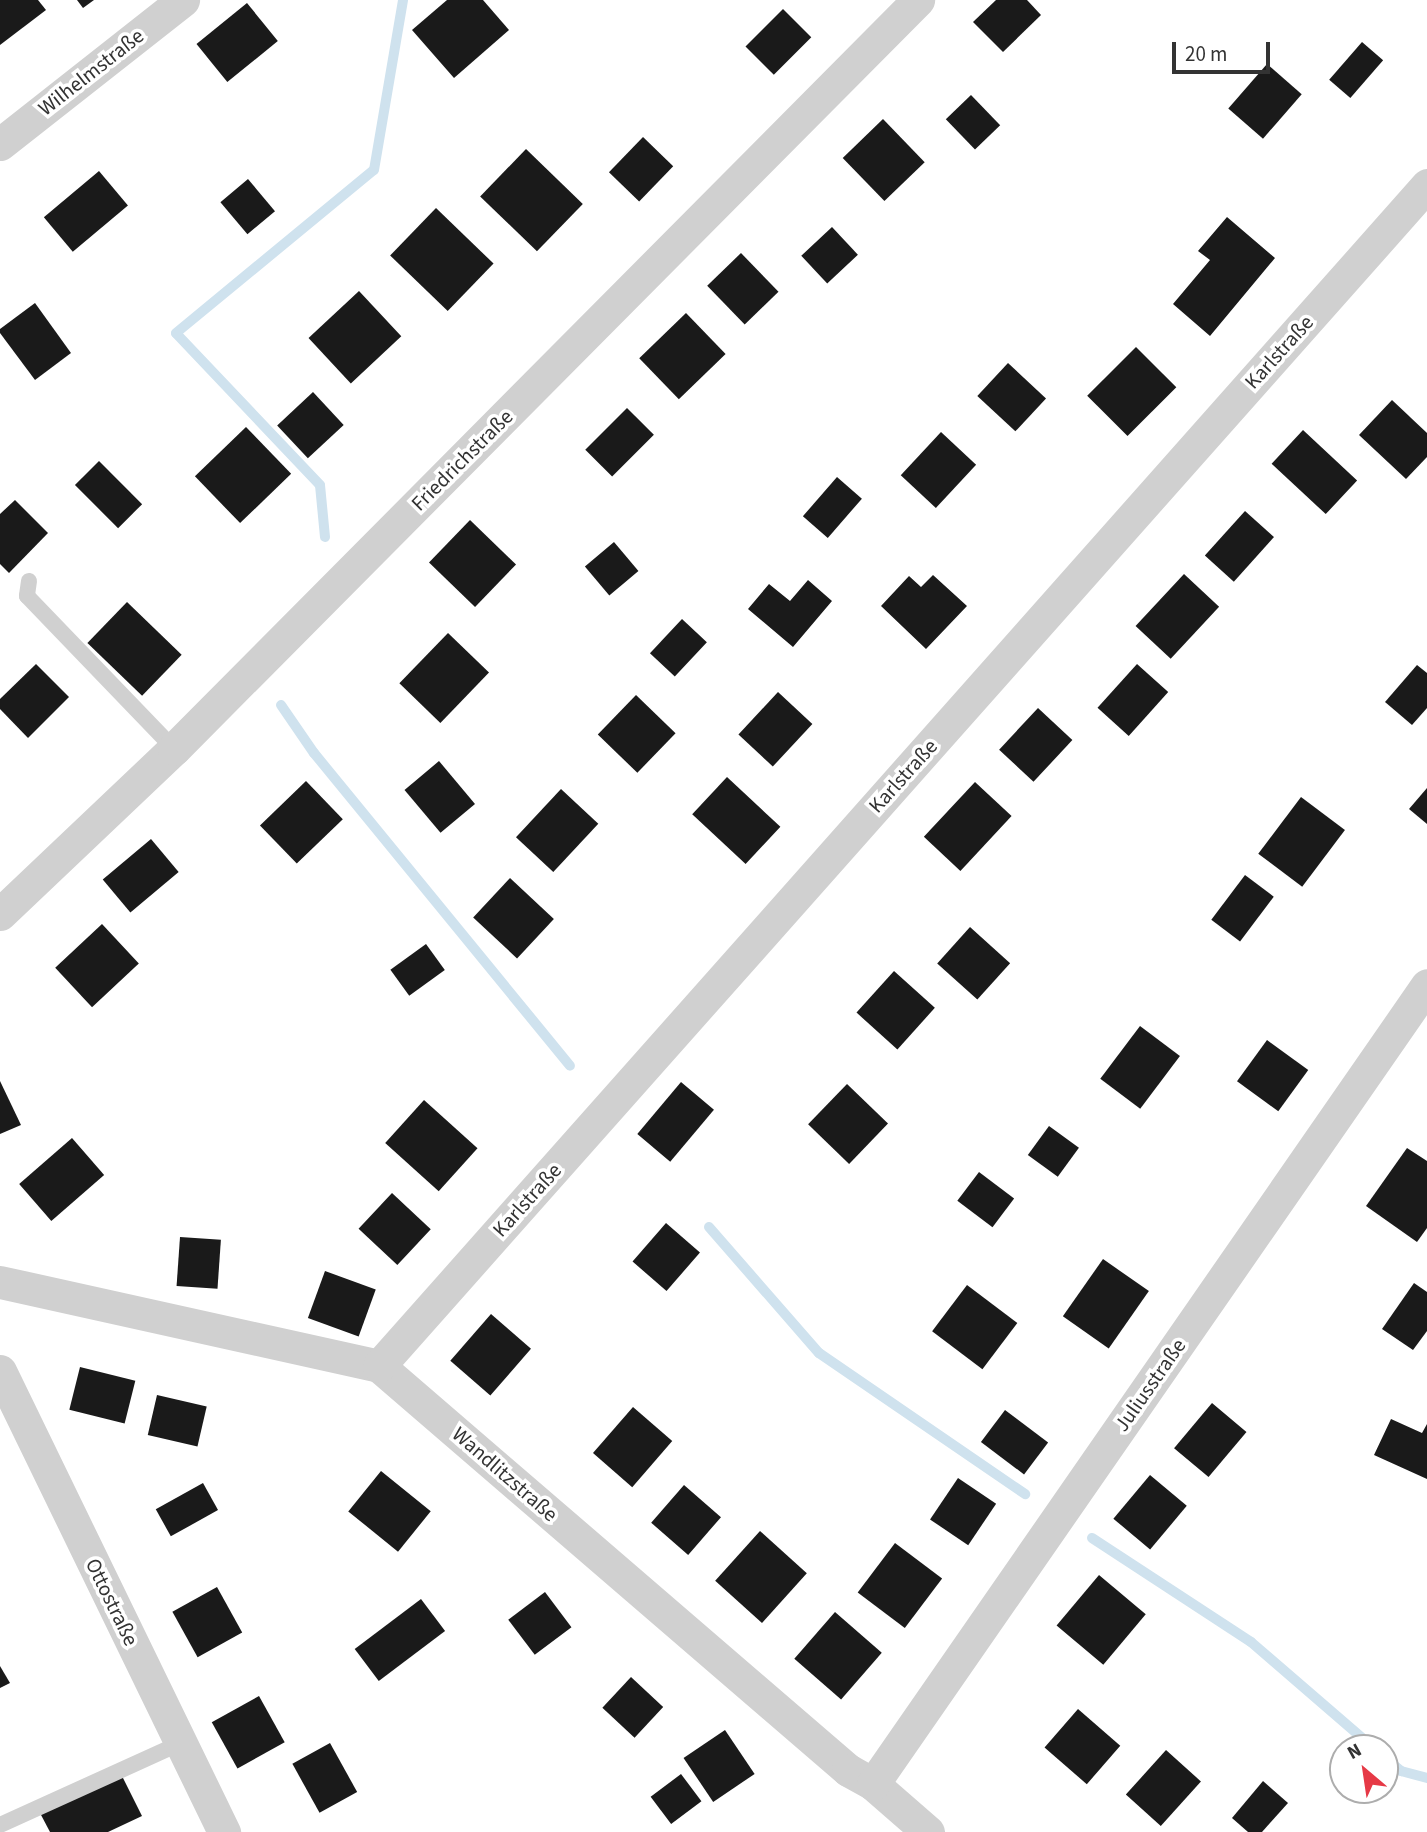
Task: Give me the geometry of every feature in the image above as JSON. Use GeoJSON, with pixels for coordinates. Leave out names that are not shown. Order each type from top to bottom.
{"type":"FeatureCollection","features":[{"type":"Feature","properties":{"kind":"street","name":"Wilhelmstraße"},"geometry":{"type":"LineString","coordinates":[[0,144],[183,0]]}},
{"type":"Feature","properties":{"kind":"street","name":"Friedrichstraße"},"geometry":{"type":"LineString","coordinates":[[0,914],[174,749],[918,0]]}},
{"type":"Feature","properties":{"kind":"street","name":"Karlstraße"},"geometry":{"type":"LineString","coordinates":[[379,1366],[1427,185]]}},
{"type":"Feature","properties":{"kind":"street","name":"Juliusstraße"},"geometry":{"type":"LineString","coordinates":[[873,1784],[1427,985]]}},
{"type":"Feature","properties":{"kind":"street","name":"Wandlitzstraße"},"geometry":{"type":"LineString","coordinates":[[0,1282],[379,1366],[848,1770],[873,1784],[928,1832]]}},
{"type":"Feature","properties":{"kind":"street","name":"Ottostraße"},"geometry":{"type":"LineString","coordinates":[[0,1371],[224,1832]]}},
{"type":"Feature","properties":{"kind":"lane"},"geometry":{"type":"LineString","coordinates":[[29,581],[27,596],[174,749]]}},
{"type":"Feature","properties":{"kind":"lane"},"geometry":{"type":"LineString","coordinates":[[0,1825],[181,1743]]}},
{"type":"Feature","properties":{"kind":"building"},"geometry":{"type":"Polygon","coordinates":[[[0,0],[38,0],[46,10],[0,45],[0,0]]]}},
{"type":"Feature","properties":{"kind":"building"},"geometry":{"type":"Polygon","coordinates":[[[77,0],[94,0],[83,8],[77,0]]]}},
{"type":"Feature","properties":{"kind":"building"},"geometry":{"type":"Polygon","coordinates":[[[447,0],[483,0],[509,30],[454,78],[412,30],[447,0]]]}},
{"type":"Feature","properties":{"kind":"building"},"geometry":{"type":"Polygon","coordinates":[[[996,0],[1027,0],[1041,15],[1003,52],[973,22],[996,0]]]}},
{"type":"Feature","properties":{"kind":"building"},"geometry":{"type":"Polygon","coordinates":[[[247,3],[278,41],[227,82],[196,44],[247,3]]]}},
{"type":"Feature","properties":{"kind":"building"},"geometry":{"type":"Polygon","coordinates":[[[783,9],[811,37],[774,75],[746,46],[783,9]]]}},
{"type":"Feature","properties":{"kind":"building"},"geometry":{"type":"Polygon","coordinates":[[[1362,42],[1383,60],[1350,98],[1329,80],[1362,42]]]}},
{"type":"Feature","properties":{"kind":"building"},"geometry":{"type":"Polygon","coordinates":[[[1267,64],[1302,94],[1263,139],[1228,109],[1267,64]]]}},
{"type":"Feature","properties":{"kind":"building"},"geometry":{"type":"Polygon","coordinates":[[[971,95],[1000,125],[975,150],[946,119],[971,95]]]}},
{"type":"Feature","properties":{"kind":"building"},"geometry":{"type":"Polygon","coordinates":[[[883,119],[925,162],[884,201],[843,158],[883,119]]]}},
{"type":"Feature","properties":{"kind":"building"},"geometry":{"type":"Polygon","coordinates":[[[643,137],[673,166],[639,201],[609,172],[643,137]]]}},
{"type":"Feature","properties":{"kind":"building"},"geometry":{"type":"Polygon","coordinates":[[[526,149],[583,204],[537,251],[480,196],[526,149]]]}},
{"type":"Feature","properties":{"kind":"building"},"geometry":{"type":"Polygon","coordinates":[[[99,171],[128,205],[73,252],[44,217],[99,171]]]}},
{"type":"Feature","properties":{"kind":"building"},"geometry":{"type":"Polygon","coordinates":[[[248,179],[275,211],[247,234],[220,202],[248,179]]]}},
{"type":"Feature","properties":{"kind":"building"},"geometry":{"type":"Polygon","coordinates":[[[436,208],[494,264],[448,311],[390,255],[436,208]]]}},
{"type":"Feature","properties":{"kind":"building"},"geometry":{"type":"Polygon","coordinates":[[[1227,217],[1275,258],[1210,336],[1173,304],[1210,260],[1198,251],[1227,217]]]}},
{"type":"Feature","properties":{"kind":"building"},"geometry":{"type":"Polygon","coordinates":[[[832,227],[858,255],[827,283],[801,256],[832,227]]]}},
{"type":"Feature","properties":{"kind":"building"},"geometry":{"type":"Polygon","coordinates":[[[741,253],[779,292],[745,324],[707,286],[741,253]]]}},
{"type":"Feature","properties":{"kind":"building"},"geometry":{"type":"Polygon","coordinates":[[[359,291],[401,336],[351,383],[309,338],[359,291]]]}},
{"type":"Feature","properties":{"kind":"building"},"geometry":{"type":"Polygon","coordinates":[[[35,303],[71,353],[35,380],[0,333],[0,329],[35,303]]]}},
{"type":"Feature","properties":{"kind":"building"},"geometry":{"type":"Polygon","coordinates":[[[686,313],[726,354],[679,399],[639,358],[686,313]]]}},
{"type":"Feature","properties":{"kind":"building"},"geometry":{"type":"Polygon","coordinates":[[[1136,347],[1176,387],[1128,436],[1087,396],[1136,347]]]}},
{"type":"Feature","properties":{"kind":"building"},"geometry":{"type":"Polygon","coordinates":[[[1008,363],[1046,398],[1015,431],[977,396],[1008,363]]]}},
{"type":"Feature","properties":{"kind":"building"},"geometry":{"type":"Polygon","coordinates":[[[313,392],[344,425],[308,458],[277,425],[313,392]]]}},
{"type":"Feature","properties":{"kind":"building"},"geometry":{"type":"Polygon","coordinates":[[[1392,400],[1427,433],[1427,457],[1406,479],[1359,435],[1392,400]]]}},
{"type":"Feature","properties":{"kind":"building"},"geometry":{"type":"Polygon","coordinates":[[[627,408],[654,435],[612,477],[585,450],[627,408]]]}},
{"type":"Feature","properties":{"kind":"building"},"geometry":{"type":"Polygon","coordinates":[[[246,427],[291,474],[240,523],[195,476],[246,427]]]}},
{"type":"Feature","properties":{"kind":"building"},"geometry":{"type":"Polygon","coordinates":[[[1303,430],[1357,480],[1326,514],[1272,464],[1303,430]]]}},
{"type":"Feature","properties":{"kind":"building"},"geometry":{"type":"Polygon","coordinates":[[[941,432],[976,465],[936,508],[901,475],[941,432]]]}},
{"type":"Feature","properties":{"kind":"building"},"geometry":{"type":"Polygon","coordinates":[[[99,461],[142,504],[118,528],[75,485],[99,461]]]}},
{"type":"Feature","properties":{"kind":"building"},"geometry":{"type":"Polygon","coordinates":[[[837,477],[862,499],[828,538],[803,516],[837,477]]]}},
{"type":"Feature","properties":{"kind":"building"},"geometry":{"type":"Polygon","coordinates":[[[15,500],[48,533],[9,573],[0,564],[0,514],[15,500]]]}},
{"type":"Feature","properties":{"kind":"building"},"geometry":{"type":"Polygon","coordinates":[[[1245,511],[1274,537],[1234,582],[1205,556],[1245,511]]]}},
{"type":"Feature","properties":{"kind":"building"},"geometry":{"type":"Polygon","coordinates":[[[470,520],[516,564],[475,607],[429,562],[470,520]]]}},
{"type":"Feature","properties":{"kind":"building"},"geometry":{"type":"Polygon","coordinates":[[[614,542],[638,571],[609,596],[585,566],[614,542]]]}},
{"type":"Feature","properties":{"kind":"building"},"geometry":{"type":"Polygon","coordinates":[[[1184,574],[1219,607],[1171,659],[1136,626],[1184,574]]]}},
{"type":"Feature","properties":{"kind":"building"},"geometry":{"type":"Polygon","coordinates":[[[933,575],[967,606],[926,649],[881,606],[909,576],[921,587],[933,575]]]}},
{"type":"Feature","properties":{"kind":"building"},"geometry":{"type":"Polygon","coordinates":[[[808,580],[832,601],[793,647],[748,609],[769,584],[790,601],[808,580]]]}},
{"type":"Feature","properties":{"kind":"building"},"geometry":{"type":"Polygon","coordinates":[[[127,602],[182,655],[142,696],[87,643],[127,602]]]}},
{"type":"Feature","properties":{"kind":"building"},"geometry":{"type":"Polygon","coordinates":[[[682,619],[707,642],[675,677],[650,653],[682,619]]]}},
{"type":"Feature","properties":{"kind":"building"},"geometry":{"type":"Polygon","coordinates":[[[448,633],[489,673],[440,723],[399,683],[448,633]]]}},
{"type":"Feature","properties":{"kind":"building"},"geometry":{"type":"Polygon","coordinates":[[[36,664],[69,697],[28,738],[0,709],[0,699],[36,664]]]}},
{"type":"Feature","properties":{"kind":"building"},"geometry":{"type":"Polygon","coordinates":[[[1137,664],[1168,692],[1129,736],[1098,708],[1137,664]]]}},
{"type":"Feature","properties":{"kind":"building"},"geometry":{"type":"Polygon","coordinates":[[[1417,665],[1427,673],[1427,708],[1412,725],[1385,702],[1417,665]]]}},
{"type":"Feature","properties":{"kind":"building"},"geometry":{"type":"Polygon","coordinates":[[[778,692],[812,724],[773,766],[738,734],[778,692]]]}},
{"type":"Feature","properties":{"kind":"building"},"geometry":{"type":"Polygon","coordinates":[[[636,695],[676,733],[637,773],[598,735],[636,695]]]}},
{"type":"Feature","properties":{"kind":"building"},"geometry":{"type":"Polygon","coordinates":[[[1038,708],[1072,740],[1033,782],[999,750],[1038,708]]]}},
{"type":"Feature","properties":{"kind":"building"},"geometry":{"type":"Polygon","coordinates":[[[439,761],[475,804],[441,833],[405,790],[439,761]]]}},
{"type":"Feature","properties":{"kind":"building"},"geometry":{"type":"Polygon","coordinates":[[[727,777],[780,827],[746,864],[692,814],[727,777]]]}},
{"type":"Feature","properties":{"kind":"building"},"geometry":{"type":"Polygon","coordinates":[[[306,781],[343,819],[297,864],[260,825],[306,781]]]}},
{"type":"Feature","properties":{"kind":"building"},"geometry":{"type":"Polygon","coordinates":[[[975,782],[1012,816],[960,871],[924,837],[975,782]]]}},
{"type":"Feature","properties":{"kind":"building"},"geometry":{"type":"Polygon","coordinates":[[[1427,788],[1427,824],[1409,809],[1427,788]]]}},
{"type":"Feature","properties":{"kind":"building"},"geometry":{"type":"Polygon","coordinates":[[[561,789],[598,824],[553,872],[516,837],[561,789]]]}},
{"type":"Feature","properties":{"kind":"building"},"geometry":{"type":"Polygon","coordinates":[[[1301,797],[1345,830],[1302,887],[1258,854],[1301,797]]]}},
{"type":"Feature","properties":{"kind":"building"},"geometry":{"type":"Polygon","coordinates":[[[151,839],[179,872],[130,912],[103,879],[151,839]]]}},
{"type":"Feature","properties":{"kind":"building"},"geometry":{"type":"Polygon","coordinates":[[[1245,875],[1274,897],[1240,941],[1211,920],[1245,875]]]}},
{"type":"Feature","properties":{"kind":"building"},"geometry":{"type":"Polygon","coordinates":[[[510,878],[554,919],[517,958],[473,917],[510,878]]]}},
{"type":"Feature","properties":{"kind":"building"},"geometry":{"type":"Polygon","coordinates":[[[102,924],[139,963],[92,1007],[55,968],[102,924]]]}},
{"type":"Feature","properties":{"kind":"building"},"geometry":{"type":"Polygon","coordinates":[[[970,927],[1010,963],[977,1000],[937,963],[970,927]]]}},
{"type":"Feature","properties":{"kind":"building"},"geometry":{"type":"Polygon","coordinates":[[[426,944],[445,970],[409,996],[390,970],[426,944]]]}},
{"type":"Feature","properties":{"kind":"building"},"geometry":{"type":"Polygon","coordinates":[[[894,971],[935,1008],[897,1049],[857,1013],[894,971]]]}},
{"type":"Feature","properties":{"kind":"building"},"geometry":{"type":"Polygon","coordinates":[[[1140,1026],[1180,1056],[1140,1109],[1100,1079],[1140,1026]]]}},
{"type":"Feature","properties":{"kind":"building"},"geometry":{"type":"Polygon","coordinates":[[[1267,1040],[1308,1070],[1278,1111],[1237,1081],[1267,1040]]]}},
{"type":"Feature","properties":{"kind":"building"},"geometry":{"type":"Polygon","coordinates":[[[0,1081],[21,1125],[0,1134],[0,1081]]]}},
{"type":"Feature","properties":{"kind":"building"},"geometry":{"type":"Polygon","coordinates":[[[681,1082],[714,1110],[670,1162],[637,1134],[681,1082]]]}},
{"type":"Feature","properties":{"kind":"building"},"geometry":{"type":"Polygon","coordinates":[[[847,1084],[888,1124],[849,1164],[808,1124],[847,1084]]]}},
{"type":"Feature","properties":{"kind":"building"},"geometry":{"type":"Polygon","coordinates":[[[424,1100],[478,1148],[439,1191],[385,1143],[424,1100]]]}},
{"type":"Feature","properties":{"kind":"building"},"geometry":{"type":"Polygon","coordinates":[[[1049,1126],[1079,1148],[1058,1177],[1028,1155],[1049,1126]]]}},
{"type":"Feature","properties":{"kind":"building"},"geometry":{"type":"Polygon","coordinates":[[[72,1138],[104,1175],[51,1221],[19,1184],[72,1138]]]}},
{"type":"Feature","properties":{"kind":"building"},"geometry":{"type":"Polygon","coordinates":[[[1407,1148],[1427,1161],[1427,1228],[1417,1242],[1366,1206],[1407,1148]]]}},
{"type":"Feature","properties":{"kind":"building"},"geometry":{"type":"Polygon","coordinates":[[[979,1172],[1014,1198],[992,1227],[957,1201],[979,1172]]]}},
{"type":"Feature","properties":{"kind":"building"},"geometry":{"type":"Polygon","coordinates":[[[392,1193],[431,1229],[397,1265],[359,1229],[392,1193]]]}},
{"type":"Feature","properties":{"kind":"building"},"geometry":{"type":"Polygon","coordinates":[[[666,1223],[700,1253],[667,1291],[633,1261],[666,1223]]]}},
{"type":"Feature","properties":{"kind":"building"},"geometry":{"type":"Polygon","coordinates":[[[180,1237],[221,1240],[217,1289],[177,1286],[180,1237]]]}},
{"type":"Feature","properties":{"kind":"building"},"geometry":{"type":"Polygon","coordinates":[[[1103,1259],[1149,1291],[1109,1348],[1063,1316],[1103,1259]]]}},
{"type":"Feature","properties":{"kind":"building"},"geometry":{"type":"Polygon","coordinates":[[[325,1271],[376,1289],[359,1336],[308,1318],[325,1271]]]}},
{"type":"Feature","properties":{"kind":"building"},"geometry":{"type":"Polygon","coordinates":[[[1414,1283],[1427,1292],[1427,1331],[1413,1350],[1382,1329],[1414,1283]]]}},
{"type":"Feature","properties":{"kind":"building"},"geometry":{"type":"Polygon","coordinates":[[[967,1285],[1017,1323],[982,1369],[932,1331],[967,1285]]]}},
{"type":"Feature","properties":{"kind":"building"},"geometry":{"type":"Polygon","coordinates":[[[491,1314],[531,1349],[490,1396],[450,1361],[491,1314]]]}},
{"type":"Feature","properties":{"kind":"building"},"geometry":{"type":"Polygon","coordinates":[[[80,1367],[135,1381],[125,1423],[69,1410],[80,1367]]]}},
{"type":"Feature","properties":{"kind":"building"},"geometry":{"type":"Polygon","coordinates":[[[157,1395],[207,1406],[197,1446],[148,1435],[157,1395]]]}},
{"type":"Feature","properties":{"kind":"building"},"geometry":{"type":"Polygon","coordinates":[[[1212,1403],[1246,1432],[1209,1477],[1174,1448],[1212,1403]]]}},
{"type":"Feature","properties":{"kind":"building"},"geometry":{"type":"Polygon","coordinates":[[[633,1407],[672,1441],[632,1487],[593,1453],[633,1407]]]}},
{"type":"Feature","properties":{"kind":"building"},"geometry":{"type":"Polygon","coordinates":[[[1005,1410],[1048,1442],[1024,1474],[981,1442],[1005,1410]]]}},
{"type":"Feature","properties":{"kind":"building"},"geometry":{"type":"Polygon","coordinates":[[[1391,1419],[1422,1433],[1427,1424],[1427,1479],[1374,1455],[1391,1419]]]}},
{"type":"Feature","properties":{"kind":"building"},"geometry":{"type":"Polygon","coordinates":[[[381,1471],[431,1511],[398,1552],[348,1511],[381,1471]]]}},
{"type":"Feature","properties":{"kind":"building"},"geometry":{"type":"Polygon","coordinates":[[[1150,1475],[1187,1506],[1150,1550],[1113,1519],[1150,1475]]]}},
{"type":"Feature","properties":{"kind":"building"},"geometry":{"type":"Polygon","coordinates":[[[958,1478],[996,1504],[968,1545],[930,1519],[958,1478]]]}},
{"type":"Feature","properties":{"kind":"building"},"geometry":{"type":"Polygon","coordinates":[[[203,1483],[218,1510],[171,1536],[156,1509],[203,1483]]]}},
{"type":"Feature","properties":{"kind":"building"},"geometry":{"type":"Polygon","coordinates":[[[684,1485],[721,1517],[688,1555],[651,1523],[684,1485]]]}},
{"type":"Feature","properties":{"kind":"building"},"geometry":{"type":"Polygon","coordinates":[[[760,1531],[807,1573],[762,1623],[715,1581],[760,1531]]]}},
{"type":"Feature","properties":{"kind":"building"},"geometry":{"type":"Polygon","coordinates":[[[895,1543],[942,1579],[905,1628],[858,1593],[895,1543]]]}},
{"type":"Feature","properties":{"kind":"building"},"geometry":{"type":"Polygon","coordinates":[[[1099,1575],[1146,1614],[1103,1665],[1057,1626],[1099,1575]]]}},
{"type":"Feature","properties":{"kind":"building"},"geometry":{"type":"Polygon","coordinates":[[[217,1587],[242,1632],[198,1657],[172,1612],[217,1587]]]}},
{"type":"Feature","properties":{"kind":"building"},"geometry":{"type":"Polygon","coordinates":[[[545,1592],[571,1627],[535,1655],[508,1620],[545,1592]]]}},
{"type":"Feature","properties":{"kind":"building"},"geometry":{"type":"Polygon","coordinates":[[[421,1599],[445,1631],[379,1681],[355,1649],[421,1599]]]}},
{"type":"Feature","properties":{"kind":"building"},"geometry":{"type":"Polygon","coordinates":[[[835,1612],[882,1653],[841,1699],[794,1659],[835,1612]]]}},
{"type":"Feature","properties":{"kind":"building"},"geometry":{"type":"Polygon","coordinates":[[[0,1666],[10,1683],[0,1688],[0,1666]]]}},
{"type":"Feature","properties":{"kind":"building"},"geometry":{"type":"Polygon","coordinates":[[[631,1677],[663,1707],[635,1738],[602,1708],[631,1677]]]}},
{"type":"Feature","properties":{"kind":"building"},"geometry":{"type":"Polygon","coordinates":[[[259,1696],[285,1742],[237,1769],[212,1722],[259,1696]]]}},
{"type":"Feature","properties":{"kind":"building"},"geometry":{"type":"Polygon","coordinates":[[[1078,1709],[1120,1746],[1087,1784],[1045,1747],[1078,1709]]]}},
{"type":"Feature","properties":{"kind":"building"},"geometry":{"type":"Polygon","coordinates":[[[725,1730],[755,1774],[713,1802],[684,1758],[725,1730]]]}},
{"type":"Feature","properties":{"kind":"building"},"geometry":{"type":"Polygon","coordinates":[[[330,1743],[357,1792],[320,1813],[292,1764],[330,1743]]]}},
{"type":"Feature","properties":{"kind":"building"},"geometry":{"type":"Polygon","coordinates":[[[1166,1750],[1201,1781],[1161,1826],[1126,1795],[1166,1750]]]}},
{"type":"Feature","properties":{"kind":"building"},"geometry":{"type":"Polygon","coordinates":[[[121,1774],[142,1816],[108,1832],[50,1832],[40,1813],[121,1774]]]}},
{"type":"Feature","properties":{"kind":"building"},"geometry":{"type":"Polygon","coordinates":[[[681,1774],[701,1801],[671,1824],[651,1797],[681,1774]]]}},
{"type":"Feature","properties":{"kind":"building"},"geometry":{"type":"Polygon","coordinates":[[[1263,1781],[1288,1803],[1262,1832],[1248,1832],[1232,1818],[1263,1781]]]}},
{"type":"Feature","properties":{"kind":"waterway"},"geometry":{"type":"LineString","coordinates":[[325,537],[320,485],[176,333],[374,170],[403,0]]}},
{"type":"Feature","properties":{"kind":"waterway"},"geometry":{"type":"LineString","coordinates":[[281,705],[314,753],[570,1066]]}},
{"type":"Feature","properties":{"kind":"waterway"},"geometry":{"type":"LineString","coordinates":[[709,1227],[819,1353],[1025,1494]]}},
{"type":"Feature","properties":{"kind":"waterway"},"geometry":{"type":"LineString","coordinates":[[1092,1538],[1251,1642],[1358,1734]]}},
{"type":"Feature","properties":{"kind":"waterway"},"geometry":{"type":"LineString","coordinates":[[1399,1769],[1427,1778]]}}]}
